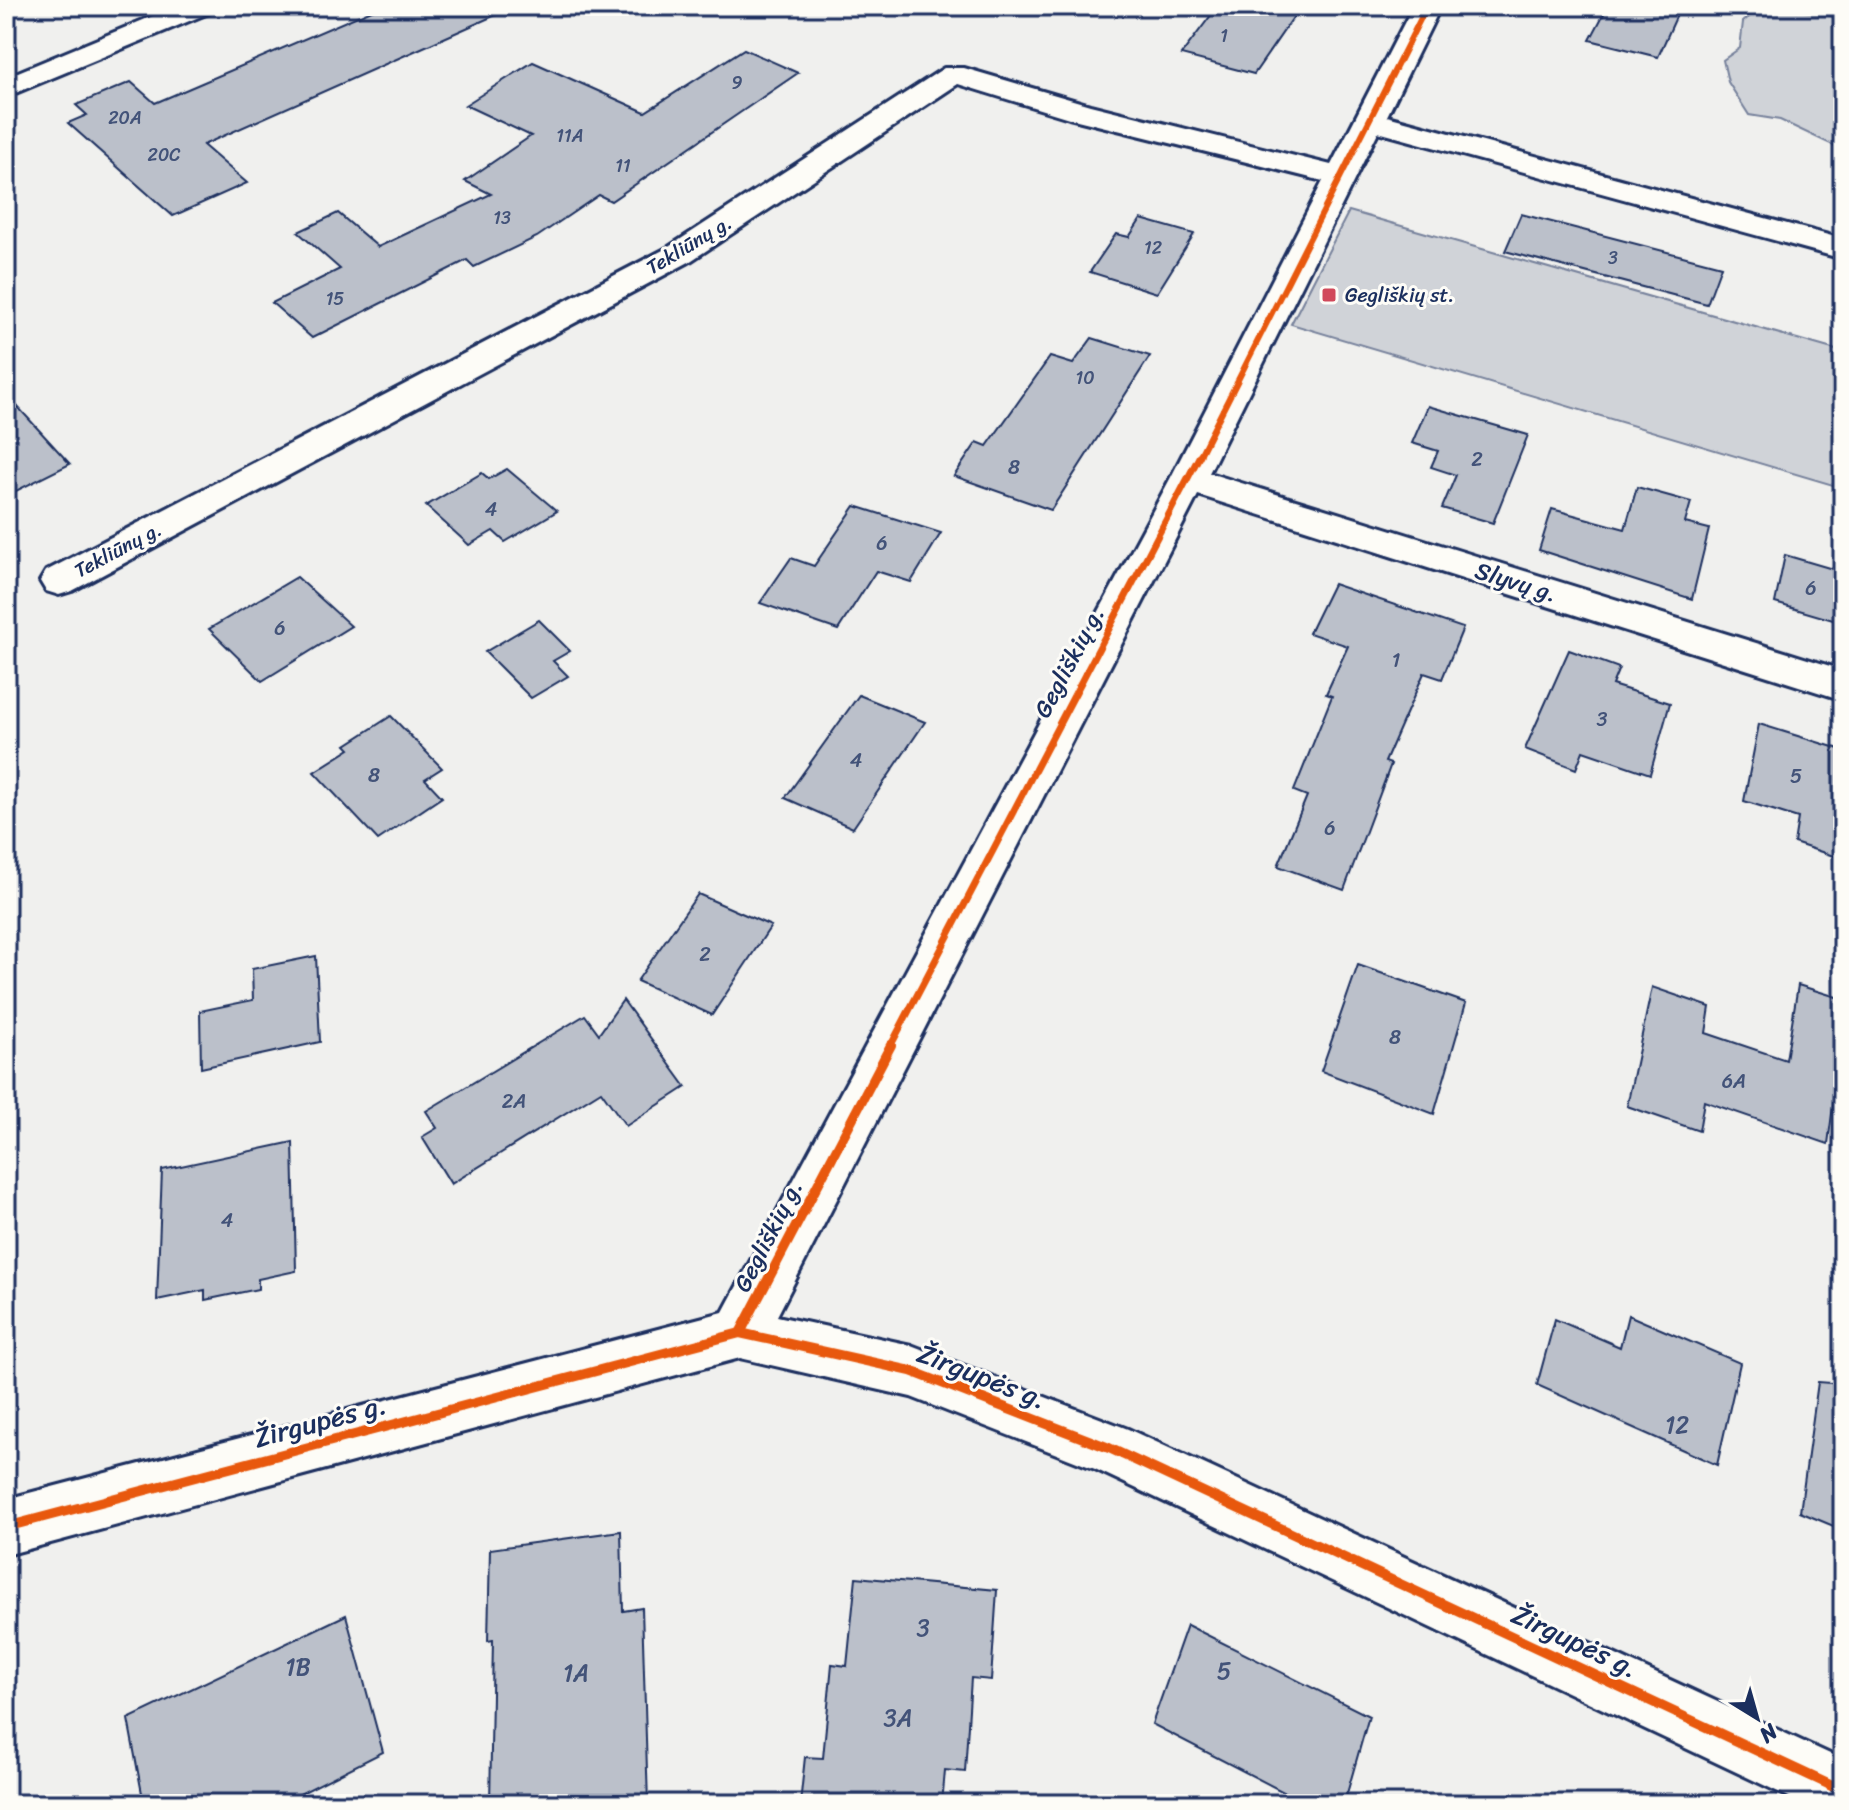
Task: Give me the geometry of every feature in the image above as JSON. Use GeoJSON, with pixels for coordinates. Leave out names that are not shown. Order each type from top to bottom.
{"type":"FeatureCollection","features":[{"type":"Feature","properties":{"kind":"street"},"geometry":{"type":"LineString","coordinates":[[6,88],[201,6]]}},
{"type":"Feature","properties":{"kind":"street","name":"Gegliškių g."},"geometry":{"type":"LineString","coordinates":[[740,1333],[1188,479],[1427,6]]}},
{"type":"Feature","properties":{"kind":"street","name":"Tekliūnų g."},"geometry":{"type":"LineString","coordinates":[[59,581],[678,255],[954,74],[1080,112],[1340,176]]}},
{"type":"Feature","properties":{"kind":"street"},"geometry":{"type":"LineString","coordinates":[[1369,120],[1843,249]]}},
{"type":"Feature","properties":{"kind":"street","name":"Slyvų g."},"geometry":{"type":"LineString","coordinates":[[1188,479],[1843,685]]}},
{"type":"Feature","properties":{"kind":"street","name":"Žirgupės g."},"geometry":{"type":"LineString","coordinates":[[6,1527],[740,1333],[911,1371],[1109,1448],[1843,1791]]}},
{"type":"Feature","properties":{"kind":"shaded area"},"geometry":{"type":"Polygon","coordinates":[[[1762,6],[1827,14],[1843,22],[1843,150],[1780,120],[1749,115],[1728,82],[1723,60],[1740,48],[1743,22],[1762,6]]]}},
{"type":"Feature","properties":{"kind":"shaded area"},"geometry":{"type":"Polygon","coordinates":[[[1349,211],[1843,352],[1843,488],[1291,324],[1349,211]]]}},
{"type":"Feature","properties":{"kind":"building"},"geometry":{"type":"Polygon","coordinates":[[[381,6],[516,6],[203,145],[247,183],[173,216],[68,123],[87,115],[76,105],[131,82],[155,103],[381,6]]]}},
{"type":"Feature","properties":{"kind":"building"},"geometry":{"type":"Polygon","coordinates":[[[1218,6],[1301,6],[1254,74],[1181,55],[1218,6]]]}},
{"type":"Feature","properties":{"kind":"building"},"geometry":{"type":"Polygon","coordinates":[[[1608,6],[1681,6],[1658,57],[1590,40],[1608,6]]]}},
{"type":"Feature","properties":{"kind":"building"},"geometry":{"type":"Polygon","coordinates":[[[744,49],[798,73],[611,201],[599,195],[537,237],[474,267],[467,260],[312,338],[272,303],[340,269],[298,232],[338,213],[378,247],[491,194],[465,181],[531,136],[465,105],[533,62],[645,112],[744,49]]]}},
{"type":"Feature","properties":{"kind":"building"},"geometry":{"type":"Polygon","coordinates":[[[1521,214],[1721,266],[1707,304],[1505,251],[1521,214]]]}},
{"type":"Feature","properties":{"kind":"building"},"geometry":{"type":"Polygon","coordinates":[[[1141,219],[1194,234],[1157,293],[1090,272],[1116,234],[1129,237],[1141,219]]]}},
{"type":"Feature","properties":{"kind":"building"},"geometry":{"type":"Polygon","coordinates":[[[1092,338],[1150,356],[1051,510],[954,476],[977,442],[987,446],[1050,357],[1073,364],[1092,338]]]}},
{"type":"Feature","properties":{"kind":"building"},"geometry":{"type":"Polygon","coordinates":[[[6,394],[70,464],[6,496],[6,394]]]}},
{"type":"Feature","properties":{"kind":"building"},"geometry":{"type":"Polygon","coordinates":[[[1428,406],[1528,435],[1493,523],[1442,508],[1456,475],[1431,467],[1438,451],[1412,443],[1428,406]]]}},
{"type":"Feature","properties":{"kind":"building"},"geometry":{"type":"Polygon","coordinates":[[[507,469],[557,511],[505,542],[493,531],[469,545],[426,506],[482,473],[489,479],[507,469]]]}},
{"type":"Feature","properties":{"kind":"building"},"geometry":{"type":"Polygon","coordinates":[[[1637,487],[1691,502],[1685,523],[1709,529],[1692,599],[1539,550],[1552,509],[1625,529],[1637,487]]]}},
{"type":"Feature","properties":{"kind":"building"},"geometry":{"type":"Polygon","coordinates":[[[855,506],[941,533],[911,582],[876,571],[838,630],[760,603],[791,558],[814,566],[855,506]]]}},
{"type":"Feature","properties":{"kind":"building"},"geometry":{"type":"Polygon","coordinates":[[[1785,555],[1843,572],[1843,623],[1775,603],[1785,555]]]}},
{"type":"Feature","properties":{"kind":"building"},"geometry":{"type":"Polygon","coordinates":[[[297,577],[351,626],[262,681],[209,629],[297,577]]]}},
{"type":"Feature","properties":{"kind":"building"},"geometry":{"type":"Polygon","coordinates":[[[1333,584],[1463,628],[1442,679],[1424,673],[1385,762],[1391,764],[1344,890],[1278,866],[1307,796],[1294,791],[1332,696],[1326,694],[1348,646],[1309,633],[1333,584]]]}},
{"type":"Feature","properties":{"kind":"building"},"geometry":{"type":"Polygon","coordinates":[[[539,620],[570,651],[553,661],[568,676],[531,698],[485,652],[539,620]]]}},
{"type":"Feature","properties":{"kind":"building"},"geometry":{"type":"Polygon","coordinates":[[[1569,650],[1619,668],[1612,685],[1670,703],[1650,774],[1583,751],[1576,769],[1525,749],[1569,650]]]}},
{"type":"Feature","properties":{"kind":"building"},"geometry":{"type":"Polygon","coordinates":[[[859,695],[925,722],[853,828],[785,798],[859,695]]]}},
{"type":"Feature","properties":{"kind":"building"},"geometry":{"type":"Polygon","coordinates":[[[391,716],[442,768],[425,779],[442,797],[378,840],[314,772],[350,749],[346,745],[391,716]]]}},
{"type":"Feature","properties":{"kind":"building"},"geometry":{"type":"Polygon","coordinates":[[[1759,724],[1843,750],[1843,859],[1794,843],[1798,818],[1744,801],[1759,724]]]}},
{"type":"Feature","properties":{"kind":"building"},"geometry":{"type":"Polygon","coordinates":[[[698,894],[771,926],[712,1015],[637,981],[698,894]]]}},
{"type":"Feature","properties":{"kind":"building"},"geometry":{"type":"Polygon","coordinates":[[[316,956],[320,1042],[201,1068],[200,1011],[253,1000],[252,969],[316,956]]]}},
{"type":"Feature","properties":{"kind":"building"},"geometry":{"type":"Polygon","coordinates":[[[1358,965],[1466,1003],[1434,1114],[1321,1071],[1358,965]]]}},
{"type":"Feature","properties":{"kind":"building"},"geometry":{"type":"Polygon","coordinates":[[[1798,985],[1843,999],[1843,1031],[1828,1144],[1704,1101],[1699,1131],[1627,1106],[1652,987],[1710,1007],[1706,1033],[1786,1060],[1798,985]]]}},
{"type":"Feature","properties":{"kind":"building"},"geometry":{"type":"Polygon","coordinates":[[[623,1000],[686,1087],[626,1126],[601,1091],[451,1184],[422,1137],[437,1128],[426,1111],[585,1015],[599,1034],[623,1000]]]}},
{"type":"Feature","properties":{"kind":"building"},"geometry":{"type":"Polygon","coordinates":[[[293,1142],[296,1271],[258,1279],[258,1289],[205,1300],[205,1290],[157,1300],[162,1170],[293,1142]]]}},
{"type":"Feature","properties":{"kind":"building"},"geometry":{"type":"Polygon","coordinates":[[[1628,1315],[1740,1363],[1717,1465],[1537,1385],[1555,1319],[1620,1347],[1628,1315]]]}},
{"type":"Feature","properties":{"kind":"building"},"geometry":{"type":"Polygon","coordinates":[[[1818,1382],[1843,1384],[1843,1530],[1800,1512],[1818,1382]]]}},
{"type":"Feature","properties":{"kind":"building"},"geometry":{"type":"Polygon","coordinates":[[[621,1531],[623,1611],[642,1608],[648,1804],[490,1804],[493,1640],[488,1641],[490,1549],[621,1531]]]}},
{"type":"Feature","properties":{"kind":"building"},"geometry":{"type":"Polygon","coordinates":[[[856,1577],[997,1590],[991,1680],[971,1678],[965,1772],[945,1770],[942,1804],[800,1804],[805,1757],[823,1758],[832,1664],[847,1666],[856,1577]]]}},
{"type":"Feature","properties":{"kind":"building"},"geometry":{"type":"Polygon","coordinates":[[[346,1615],[383,1752],[280,1804],[144,1804],[128,1719],[346,1615]]]}},
{"type":"Feature","properties":{"kind":"building"},"geometry":{"type":"Polygon","coordinates":[[[1187,1625],[1369,1716],[1344,1804],[1307,1804],[1152,1724],[1187,1625]]]}},
{"type":"Feature","properties":{"kind":"cycle path"},"geometry":{"type":"LineString","coordinates":[[740,1333],[1188,479],[1427,6]]}},
{"type":"Feature","properties":{"kind":"cycle path"},"geometry":{"type":"LineString","coordinates":[[6,1527],[740,1333],[911,1371],[1109,1448],[1843,1791]]}},
{"type":"Feature","properties":{"kind":"place","name":"Gegliškių st."},"geometry":{"type":"Point","coordinates":[1329,295]}}]}
